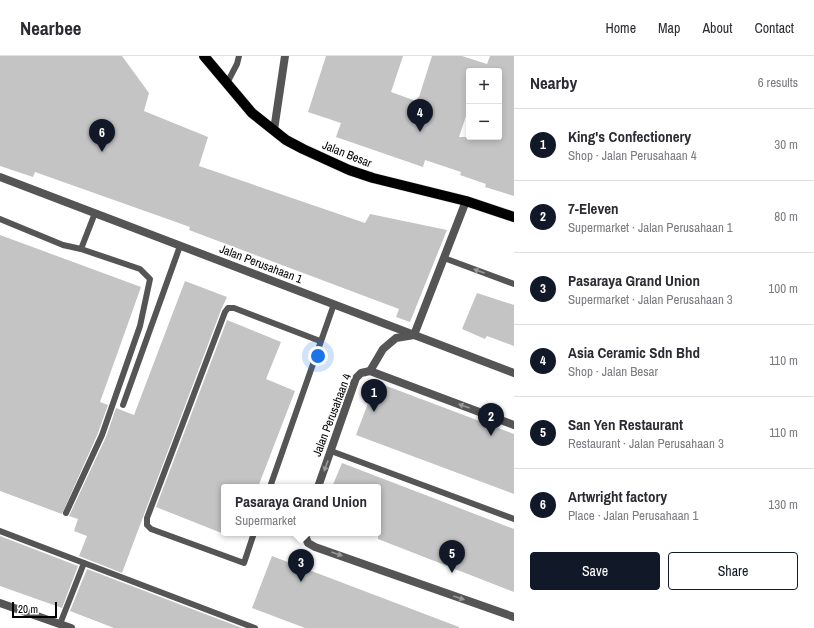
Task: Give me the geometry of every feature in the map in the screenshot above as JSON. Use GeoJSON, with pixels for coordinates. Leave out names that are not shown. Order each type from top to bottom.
{"type":"FeatureCollection","features":[{"type":"Feature","properties":{"kind":"main road","name":"Jalan Besar"},"geometry":{"type":"LineString","coordinates":[[204,56],[252,113],[286,140],[303,149],[349,170],[373,178],[466,201],[514,217]]}},
{"type":"Feature","properties":{"kind":"street"},"geometry":{"type":"LineString","coordinates":[[274,130],[285,56]]}},
{"type":"Feature","properties":{"kind":"street","name":"Jalan Perusahaan 1"},"geometry":{"type":"LineString","coordinates":[[0,177],[514,373]]}},
{"type":"Feature","properties":{"kind":"street"},"geometry":{"type":"LineString","coordinates":[[414,335],[466,201]]}},
{"type":"Feature","properties":{"kind":"street","name":"Jalan Perusahaan 4"},"geometry":{"type":"LineString","coordinates":[[319,484],[356,378],[360,373],[370,371],[383,349],[396,338],[414,335]]}},
{"type":"Feature","properties":{"kind":"street"},"geometry":{"type":"LineString","coordinates":[[370,371],[514,425]]}},
{"type":"Feature","properties":{"kind":"street"},"geometry":{"type":"LineString","coordinates":[[305,536],[308,542],[315,547],[514,617]]}},
{"type":"Feature","properties":{"kind":"street"},"geometry":{"type":"LineString","coordinates":[[0,603],[71,628]]}},
{"type":"Feature","properties":{"kind":"lane"},"geometry":{"type":"LineString","coordinates":[[227,83],[237,64],[239,56]]}},
{"type":"Feature","properties":{"kind":"lane"},"geometry":{"type":"LineString","coordinates":[[81,249],[95,213]]}},
{"type":"Feature","properties":{"kind":"lane"},"geometry":{"type":"LineString","coordinates":[[0,219],[63,245],[81,249],[140,269],[150,279],[140,326],[102,436],[66,513]]}},
{"type":"Feature","properties":{"kind":"lane"},"geometry":{"type":"LineString","coordinates":[[123,405],[180,246]]}},
{"type":"Feature","properties":{"kind":"lane"},"geometry":{"type":"LineString","coordinates":[[444,258],[514,284]]}},
{"type":"Feature","properties":{"kind":"lane"},"geometry":{"type":"LineString","coordinates":[[271,484],[334,304]]}},
{"type":"Feature","properties":{"kind":"lane"},"geometry":{"type":"LineString","coordinates":[[253,536],[244,563],[151,529],[147,525],[147,518],[225,312],[228,308],[234,308],[320,341]]}},
{"type":"Feature","properties":{"kind":"lane"},"geometry":{"type":"LineString","coordinates":[[331,451],[514,519]]}},
{"type":"Feature","properties":{"kind":"lane"},"geometry":{"type":"LineString","coordinates":[[0,531],[255,628]]}},
{"type":"Feature","properties":{"kind":"lane"},"geometry":{"type":"LineString","coordinates":[[60,624],[84,563]]}},
{"type":"Feature","properties":{"kind":"building"},"geometry":{"type":"Polygon","coordinates":[[[0,56],[122,56],[149,93],[144,111],[208,137],[199,166],[365,223],[370,214],[447,230],[410,322],[396,317],[399,309],[189,230],[190,227],[35,172],[33,177],[0,166],[0,56]]]}},
{"type":"Feature","properties":{"kind":"building"},"geometry":{"type":"Polygon","coordinates":[[[326,56],[403,56],[391,92],[416,101],[419,97],[432,56],[462,56],[487,64],[490,56],[514,56],[514,196],[485,187],[486,184],[460,175],[461,172],[425,160],[423,167],[336,137],[341,123],[308,112],[326,56]]]}},
{"type":"Feature","properties":{"kind":"building"},"geometry":{"type":"Polygon","coordinates":[[[0,235],[141,287],[100,402],[108,405],[98,433],[62,514],[0,491],[0,235]]]}},
{"type":"Feature","properties":{"kind":"building"},"geometry":{"type":"Polygon","coordinates":[[[185,281],[227,297],[122,573],[79,556],[87,536],[74,531],[78,519],[69,516],[106,437],[116,408],[134,415],[185,281]]]}},
{"type":"Feature","properties":{"kind":"building"},"geometry":{"type":"Polygon","coordinates":[[[477,293],[514,305],[514,346],[487,336],[485,339],[462,329],[477,293]]]}},
{"type":"Feature","properties":{"kind":"building"},"geometry":{"type":"Polygon","coordinates":[[[227,320],[281,342],[266,379],[295,391],[259,484],[221,484],[221,533],[156,507],[227,320]]]}},
{"type":"Feature","properties":{"kind":"building"},"geometry":{"type":"Polygon","coordinates":[[[376,382],[514,434],[514,494],[356,435],[376,382]]]}},
{"type":"Feature","properties":{"kind":"building"},"geometry":{"type":"Polygon","coordinates":[[[342,463],[514,529],[514,592],[378,539],[378,536],[381,536],[381,484],[333,484],[342,463]]]}},
{"type":"Feature","properties":{"kind":"building"},"geometry":{"type":"Polygon","coordinates":[[[0,536],[78,566],[62,608],[0,586],[0,536]]]}},
{"type":"Feature","properties":{"kind":"building"},"geometry":{"type":"Polygon","coordinates":[[[272,556],[459,628],[305,628],[252,608],[272,556]]]}},
{"type":"Feature","properties":{"kind":"building"},"geometry":{"type":"Polygon","coordinates":[[[87,569],[242,628],[114,628],[70,611],[87,569]]]}},
{"type":"Feature","properties":{"kind":"place","name":"Asia Ceramic Sdn Bhd"},"geometry":{"type":"Point","coordinates":[420,132]}},
{"type":"Feature","properties":{"kind":"place","name":"Artwright factory"},"geometry":{"type":"Point","coordinates":[102,152]}},
{"type":"Feature","properties":{"kind":"place","name":"King's Confectionery"},"geometry":{"type":"Point","coordinates":[374,412]}},
{"type":"Feature","properties":{"kind":"place","name":"7-Eleven"},"geometry":{"type":"Point","coordinates":[491,436]}},
{"type":"Feature","properties":{"kind":"place","name":"San Yen Restaurant"},"geometry":{"type":"Point","coordinates":[452,573]}},
{"type":"Feature","properties":{"kind":"place","name":"Pasaraya Grand Union"},"geometry":{"type":"Point","coordinates":[301,582]}}]}
